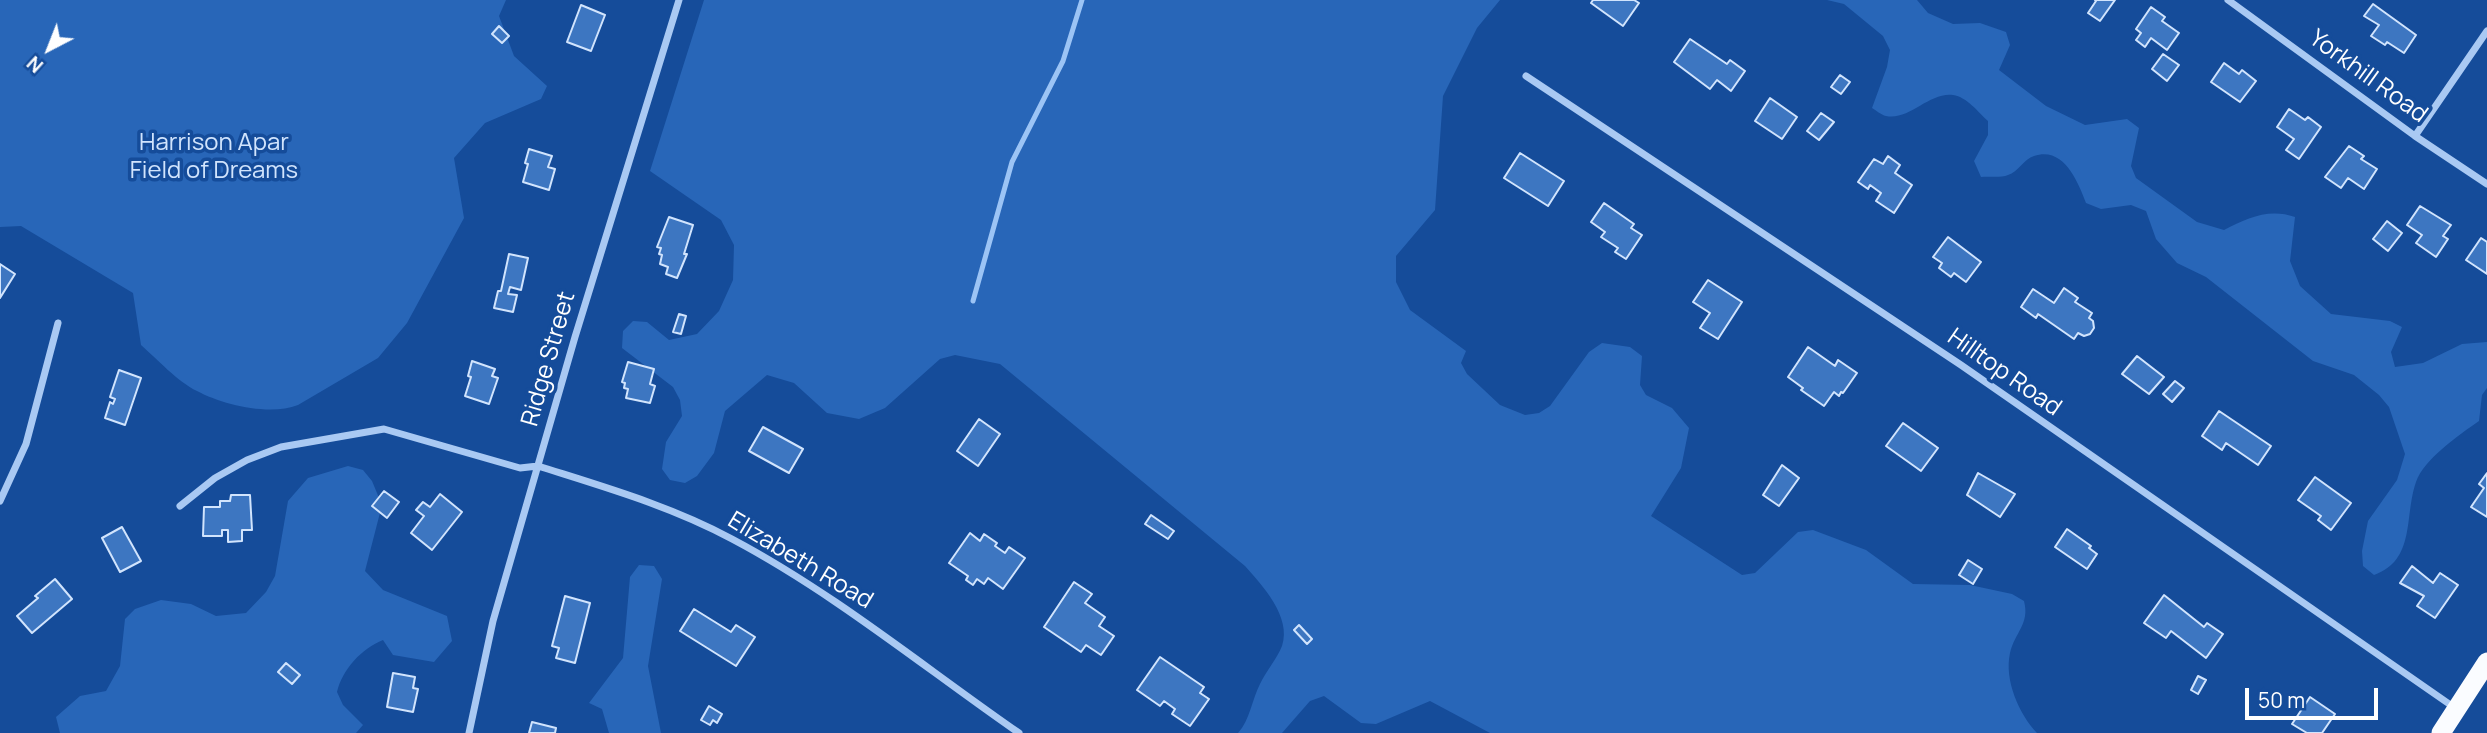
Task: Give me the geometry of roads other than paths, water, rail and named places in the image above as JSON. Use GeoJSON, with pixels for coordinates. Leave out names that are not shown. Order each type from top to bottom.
{"type":"FeatureCollection","features":[{"type":"Feature","properties":{"kind":"highway"},"geometry":{"type":"LineString","coordinates":[[2441,733],[2487,662]]}},
{"type":"Feature","properties":{"kind":"street","name":"Ridge Street"},"geometry":{"type":"LineString","coordinates":[[469,733],[493,621],[583,311],[679,0]]}},
{"type":"Feature","properties":{"kind":"street","name":"Yorkhill Road"},"geometry":{"type":"LineString","coordinates":[[2228,0],[2487,184]]}},
{"type":"Feature","properties":{"kind":"street"},"geometry":{"type":"LineString","coordinates":[[2416,135],[2487,30]]}},
{"type":"Feature","properties":{"kind":"street","name":"Hilltop Road"},"geometry":{"type":"LineString","coordinates":[[1525,76],[1961,365],[2456,708]]}},
{"type":"Feature","properties":{"kind":"street"},"geometry":{"type":"LineString","coordinates":[[0,500],[26,443],[58,323]]}},
{"type":"Feature","properties":{"kind":"street","name":"Elizabeth Road"},"geometry":{"type":"LineString","coordinates":[[180,506],[215,478],[247,460],[281,447],[384,429],[520,468],[538,466],[658,505],[732,539],[847,609],[1019,733]]}},
{"type":"Feature","properties":{"kind":"waterway"},"geometry":{"type":"LineString","coordinates":[[973,301],[1012,162],[1063,61],[1082,0]]}},
{"type":"Feature","properties":{"kind":"park label","name":"Harrison Apar Field of Dreams"},"geometry":{"type":"Point","coordinates":[214,157]}}]}
